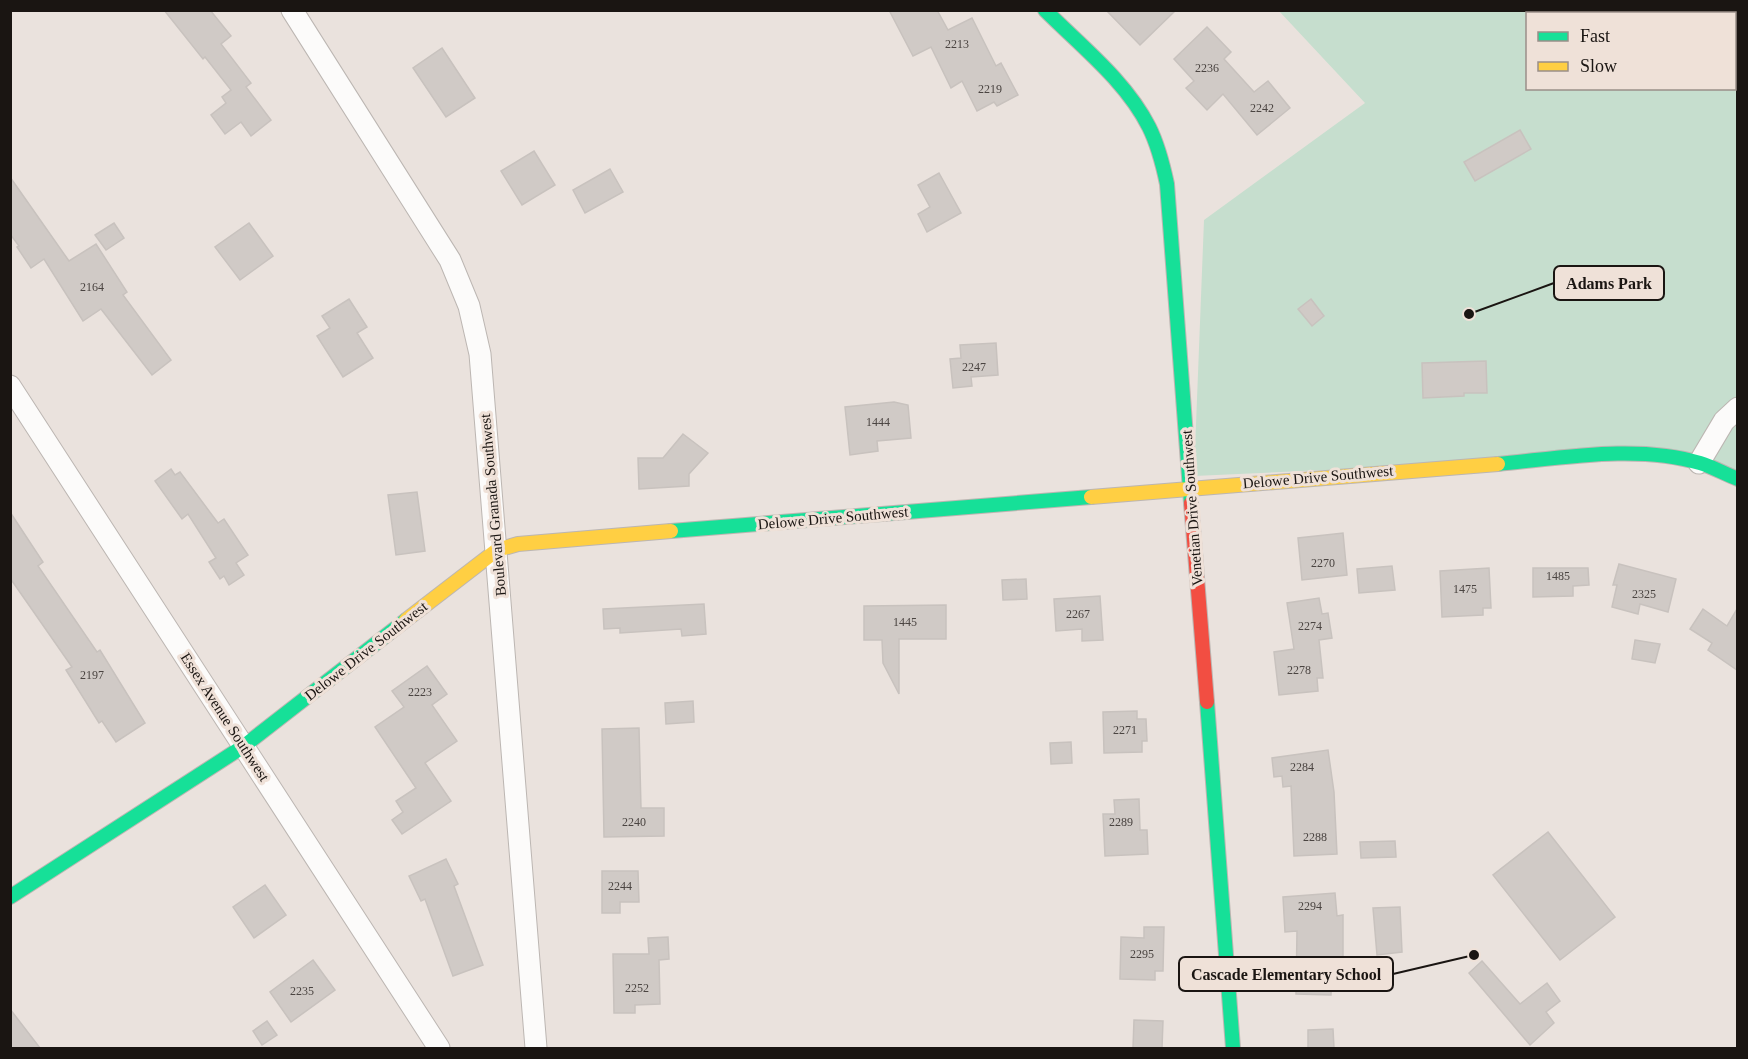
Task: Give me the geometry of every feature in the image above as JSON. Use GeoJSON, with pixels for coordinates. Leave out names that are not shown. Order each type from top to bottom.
{"type":"FeatureCollection","features":[{"type":"Feature","properties":{"kind":"street","name":"Boulevard Granada Southwest"},"geometry":{"type":"LineString","coordinates":[[292,10],[450,260],[469,306],[480,354],[536,1048]]}},
{"type":"Feature","properties":{"kind":"street","name":"Venetian Drive Southwest"},"geometry":{"type":"LineString","coordinates":[[1045,10],[1120,87],[1144,119],[1159,150],[1167,184],[1233,1048]]}},
{"type":"Feature","properties":{"kind":"street","name":"Essex Avenue Southwest"},"geometry":{"type":"LineString","coordinates":[[10,386],[439,1048]]}},
{"type":"Feature","properties":{"kind":"street"},"geometry":{"type":"LineString","coordinates":[[1699,463],[1724,421],[1737,408]]}},
{"type":"Feature","properties":{"kind":"street","name":"Delowe Drive Southwest"},"geometry":{"type":"LineString","coordinates":[[10,897],[244,746],[496,550],[518,544],[1190,487],[1616,454],[1655,455],[1699,463],[1737,479]]}},
{"type":"Feature","properties":{"kind":"green space"},"geometry":{"type":"Polygon","coordinates":[[[1279,11],[1737,11],[1737,478],[1692,453],[1194,476],[1204,220],[1365,103],[1279,11]]]}},
{"type":"Feature","properties":{"kind":"building"},"geometry":{"type":"Polygon","coordinates":[[[164,10],[210,10],[231,36],[221,44],[251,83],[246,87],[271,120],[251,136],[241,122],[225,134],[211,115],[226,103],[222,97],[231,90],[164,10]]]}},
{"type":"Feature","properties":{"kind":"building"},"geometry":{"type":"Polygon","coordinates":[[[889,10],[937,10],[948,30],[972,18],[996,66],[1001,63],[1018,95],[997,106],[994,102],[977,111],[962,81],[951,88],[931,47],[913,56],[889,10]]]}},
{"type":"Feature","properties":{"kind":"building"},"geometry":{"type":"Polygon","coordinates":[[[1106,10],[1176,10],[1140,45],[1106,10]]]}},
{"type":"Feature","properties":{"kind":"building"},"geometry":{"type":"Polygon","coordinates":[[[1207,27],[1231,52],[1224,59],[1254,92],[1268,81],[1290,108],[1257,135],[1223,94],[1207,110],[1186,88],[1194,81],[1174,59],[1207,27]]]}},
{"type":"Feature","properties":{"kind":"building"},"geometry":{"type":"Polygon","coordinates":[[[442,48],[475,98],[446,117],[413,68],[442,48]]]}},
{"type":"Feature","properties":{"kind":"building"},"geometry":{"type":"Polygon","coordinates":[[[1520,130],[1531,149],[1475,181],[1464,162],[1520,130]]]}},
{"type":"Feature","properties":{"kind":"building"},"geometry":{"type":"Polygon","coordinates":[[[534,151],[555,185],[522,205],[501,171],[534,151]]]}},
{"type":"Feature","properties":{"kind":"building"},"geometry":{"type":"Polygon","coordinates":[[[610,169],[623,192],[585,213],[573,190],[610,169]]]}},
{"type":"Feature","properties":{"kind":"building"},"geometry":{"type":"Polygon","coordinates":[[[939,173],[961,213],[927,232],[918,214],[930,207],[918,185],[939,173]]]}},
{"type":"Feature","properties":{"kind":"building"},"geometry":{"type":"Polygon","coordinates":[[[10,177],[69,261],[96,244],[127,292],[123,295],[171,360],[152,375],[101,309],[83,321],[44,259],[31,268],[10,234],[10,177]]]}},
{"type":"Feature","properties":{"kind":"building"},"geometry":{"type":"Polygon","coordinates":[[[114,223],[124,238],[106,250],[95,235],[114,223]]]}},
{"type":"Feature","properties":{"kind":"building"},"geometry":{"type":"Polygon","coordinates":[[[249,223],[273,256],[240,280],[215,247],[249,223]]]}},
{"type":"Feature","properties":{"kind":"building"},"geometry":{"type":"Polygon","coordinates":[[[349,299],[367,327],[357,333],[373,358],[343,377],[317,336],[330,328],[322,316],[349,299]]]}},
{"type":"Feature","properties":{"kind":"building"},"geometry":{"type":"Polygon","coordinates":[[[1311,299],[1324,316],[1312,326],[1298,309],[1311,299]]]}},
{"type":"Feature","properties":{"kind":"building"},"geometry":{"type":"Polygon","coordinates":[[[996,343],[998,375],[971,377],[972,386],[953,388],[950,359],[961,358],[960,345],[996,343]]]}},
{"type":"Feature","properties":{"kind":"building"},"geometry":{"type":"Polygon","coordinates":[[[1486,361],[1487,393],[1423,398],[1422,363],[1486,361]]]}},
{"type":"Feature","properties":{"kind":"building"},"geometry":{"type":"Polygon","coordinates":[[[894,402],[908,405],[911,438],[877,441],[878,451],[850,455],[845,407],[894,402]]]}},
{"type":"Feature","properties":{"kind":"building"},"geometry":{"type":"Polygon","coordinates":[[[683,434],[708,453],[689,474],[689,486],[639,489],[638,458],[663,458],[683,434]]]}},
{"type":"Feature","properties":{"kind":"building"},"geometry":{"type":"Polygon","coordinates":[[[171,469],[175,475],[180,472],[218,523],[224,519],[248,555],[236,563],[244,575],[229,585],[224,576],[220,579],[209,562],[216,558],[188,514],[182,519],[155,481],[171,469]]]}},
{"type":"Feature","properties":{"kind":"building"},"geometry":{"type":"Polygon","coordinates":[[[417,492],[425,551],[396,555],[388,495],[417,492]]]}},
{"type":"Feature","properties":{"kind":"building"},"geometry":{"type":"Polygon","coordinates":[[[10,512],[43,562],[38,566],[97,652],[100,650],[145,723],[116,742],[102,721],[99,723],[66,670],[72,667],[10,578],[10,512]]]}},
{"type":"Feature","properties":{"kind":"building"},"geometry":{"type":"Polygon","coordinates":[[[1343,533],[1347,575],[1302,580],[1298,538],[1343,533]]]}},
{"type":"Feature","properties":{"kind":"building"},"geometry":{"type":"Polygon","coordinates":[[[1619,564],[1676,579],[1668,612],[1640,604],[1638,614],[1612,607],[1617,585],[1613,585],[1619,564]]]}},
{"type":"Feature","properties":{"kind":"building"},"geometry":{"type":"Polygon","coordinates":[[[1392,566],[1395,590],[1359,593],[1357,569],[1392,566]]]}},
{"type":"Feature","properties":{"kind":"building"},"geometry":{"type":"Polygon","coordinates":[[[1489,568],[1491,608],[1483,608],[1483,615],[1442,617],[1440,571],[1489,568]]]}},
{"type":"Feature","properties":{"kind":"building"},"geometry":{"type":"Polygon","coordinates":[[[1533,568],[1588,568],[1589,585],[1573,586],[1573,596],[1533,597],[1533,568]]]}},
{"type":"Feature","properties":{"kind":"building"},"geometry":{"type":"Polygon","coordinates":[[[1026,579],[1027,599],[1003,600],[1002,580],[1026,579]]]}},
{"type":"Feature","properties":{"kind":"building"},"geometry":{"type":"Polygon","coordinates":[[[1100,596],[1103,640],[1082,641],[1082,629],[1056,631],[1054,599],[1100,596]]]}},
{"type":"Feature","properties":{"kind":"building"},"geometry":{"type":"Polygon","coordinates":[[[1319,598],[1322,614],[1328,613],[1332,638],[1319,640],[1323,678],[1317,678],[1318,691],[1279,695],[1274,652],[1294,649],[1287,603],[1319,598]]]}},
{"type":"Feature","properties":{"kind":"building"},"geometry":{"type":"Polygon","coordinates":[[[704,604],[706,634],[682,636],[681,629],[620,633],[620,628],[604,629],[603,609],[704,604]]]}},
{"type":"Feature","properties":{"kind":"building"},"geometry":{"type":"Polygon","coordinates":[[[946,605],[946,639],[899,639],[899,694],[883,663],[882,640],[864,640],[864,606],[946,605]]]}},
{"type":"Feature","properties":{"kind":"building"},"geometry":{"type":"Polygon","coordinates":[[[1703,609],[1727,626],[1737,609],[1737,670],[1708,650],[1712,643],[1690,629],[1703,609]]]}},
{"type":"Feature","properties":{"kind":"building"},"geometry":{"type":"Polygon","coordinates":[[[1635,640],[1660,644],[1655,663],[1632,659],[1635,640]]]}},
{"type":"Feature","properties":{"kind":"building"},"geometry":{"type":"Polygon","coordinates":[[[427,666],[447,694],[432,705],[457,741],[425,763],[451,801],[402,834],[392,820],[403,812],[396,801],[416,788],[375,727],[404,707],[392,691],[427,666]]]}},
{"type":"Feature","properties":{"kind":"building"},"geometry":{"type":"Polygon","coordinates":[[[693,701],[694,722],[666,724],[665,703],[693,701]]]}},
{"type":"Feature","properties":{"kind":"building"},"geometry":{"type":"Polygon","coordinates":[[[1137,711],[1137,719],[1146,719],[1147,741],[1142,741],[1142,752],[1104,753],[1103,712],[1137,711]]]}},
{"type":"Feature","properties":{"kind":"building"},"geometry":{"type":"Polygon","coordinates":[[[639,728],[641,808],[664,808],[664,836],[604,837],[602,729],[639,728]]]}},
{"type":"Feature","properties":{"kind":"building"},"geometry":{"type":"Polygon","coordinates":[[[1071,742],[1072,763],[1051,764],[1050,743],[1071,742]]]}},
{"type":"Feature","properties":{"kind":"building"},"geometry":{"type":"Polygon","coordinates":[[[1328,750],[1334,792],[1337,854],[1294,856],[1291,786],[1283,787],[1282,776],[1274,777],[1272,758],[1328,750]]]}},
{"type":"Feature","properties":{"kind":"building"},"geometry":{"type":"Polygon","coordinates":[[[1139,799],[1140,830],[1147,830],[1148,854],[1105,856],[1103,814],[1115,814],[1114,800],[1139,799]]]}},
{"type":"Feature","properties":{"kind":"building"},"geometry":{"type":"Polygon","coordinates":[[[1548,832],[1615,917],[1560,960],[1493,875],[1548,832]]]}},
{"type":"Feature","properties":{"kind":"building"},"geometry":{"type":"Polygon","coordinates":[[[1395,841],[1396,857],[1361,858],[1360,842],[1395,841]]]}},
{"type":"Feature","properties":{"kind":"building"},"geometry":{"type":"Polygon","coordinates":[[[446,859],[458,884],[454,886],[483,965],[453,976],[425,899],[421,901],[409,876],[446,859]]]}},
{"type":"Feature","properties":{"kind":"building"},"geometry":{"type":"Polygon","coordinates":[[[602,871],[638,871],[639,902],[620,902],[620,913],[602,913],[602,871]]]}},
{"type":"Feature","properties":{"kind":"building"},"geometry":{"type":"Polygon","coordinates":[[[265,885],[286,915],[254,938],[233,907],[265,885]]]}},
{"type":"Feature","properties":{"kind":"building"},"geometry":{"type":"Polygon","coordinates":[[[1335,893],[1337,916],[1343,915],[1343,965],[1332,965],[1331,995],[1296,994],[1297,931],[1285,932],[1283,897],[1335,893]]]}},
{"type":"Feature","properties":{"kind":"building"},"geometry":{"type":"Polygon","coordinates":[[[1400,907],[1402,952],[1377,955],[1373,908],[1400,907]]]}},
{"type":"Feature","properties":{"kind":"building"},"geometry":{"type":"Polygon","coordinates":[[[1144,927],[1164,927],[1163,971],[1155,971],[1155,980],[1120,979],[1121,937],[1144,938],[1144,927]]]}},
{"type":"Feature","properties":{"kind":"building"},"geometry":{"type":"Polygon","coordinates":[[[668,937],[669,959],[659,960],[660,1004],[635,1005],[635,1013],[614,1013],[613,954],[649,954],[648,938],[668,937]]]}},
{"type":"Feature","properties":{"kind":"building"},"geometry":{"type":"Polygon","coordinates":[[[313,960],[335,990],[291,1022],[270,992],[313,960]]]}},
{"type":"Feature","properties":{"kind":"building"},"geometry":{"type":"Polygon","coordinates":[[[1482,961],[1520,1004],[1547,983],[1560,1001],[1546,1012],[1554,1023],[1530,1045],[1469,973],[1482,961]]]}},
{"type":"Feature","properties":{"kind":"building"},"geometry":{"type":"Polygon","coordinates":[[[10,1009],[40,1048],[10,1048],[10,1009]]]}},
{"type":"Feature","properties":{"kind":"building"},"geometry":{"type":"Polygon","coordinates":[[[1134,1020],[1163,1021],[1162,1048],[1133,1048],[1134,1020]]]}},
{"type":"Feature","properties":{"kind":"building"},"geometry":{"type":"Polygon","coordinates":[[[267,1021],[277,1035],[262,1045],[253,1031],[267,1021]]]}},
{"type":"Feature","properties":{"kind":"building"},"geometry":{"type":"Polygon","coordinates":[[[1333,1029],[1334,1048],[1308,1048],[1308,1030],[1333,1029]]]}},
{"type":"Feature","properties":{"kind":"traffic: fast"},"geometry":{"type":"LineString","coordinates":[[1045,10],[1102,65],[1128,94],[1149,127],[1160,155],[1167,184],[1191,503]]}},
{"type":"Feature","properties":{"kind":"traffic: fast"},"geometry":{"type":"LineString","coordinates":[[1498,464],[1599,454],[1651,454],[1700,463],[1738,479]]}},
{"type":"Feature","properties":{"kind":"traffic: fast"},"geometry":{"type":"LineString","coordinates":[[671,531],[1091,497]]}},
{"type":"Feature","properties":{"kind":"traffic: fast"},"geometry":{"type":"LineString","coordinates":[[10,897],[244,746],[406,620]]}},
{"type":"Feature","properties":{"kind":"traffic: fast"},"geometry":{"type":"LineString","coordinates":[[1207,702],[1233,1048]]}},
{"type":"Feature","properties":{"kind":"traffic: slow"},"geometry":{"type":"LineString","coordinates":[[1091,497],[1498,464]]}},
{"type":"Feature","properties":{"kind":"traffic: slow"},"geometry":{"type":"LineString","coordinates":[[406,620],[497,550],[518,544],[671,531]]}},
{"type":"Feature","properties":{"kind":"traffic: jam"},"geometry":{"type":"LineString","coordinates":[[1191,503],[1207,702]]}},
{"type":"Feature","properties":{"kind":"place","name":"Adams Park"},"geometry":{"type":"Point","coordinates":[1469,314]}},
{"type":"Feature","properties":{"kind":"place","name":"Cascade Elementary School"},"geometry":{"type":"Point","coordinates":[1474,955]}}]}
